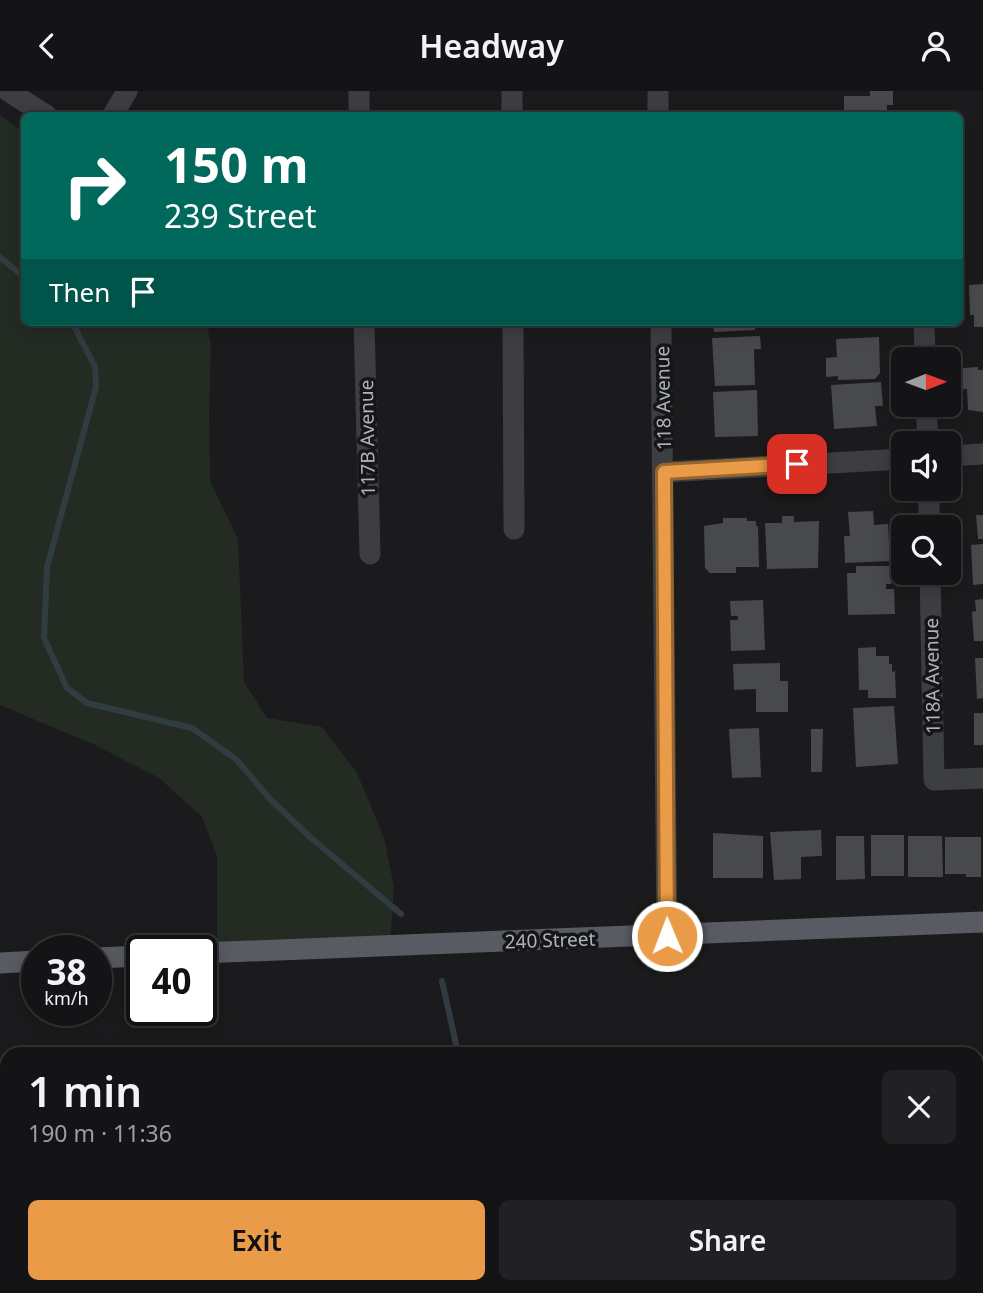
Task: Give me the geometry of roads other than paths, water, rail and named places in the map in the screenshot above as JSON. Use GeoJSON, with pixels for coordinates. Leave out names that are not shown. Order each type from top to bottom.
{"type":"FeatureCollection","features":[{"type":"Feature","properties":{"kind":"main road","name":"240 Street"},"geometry":{"type":"LineString","coordinates":[[217,952],[983,922]]}},
{"type":"Feature","properties":{"kind":"main road"},"geometry":{"type":"LineString","coordinates":[[0,963],[21,962]]}},
{"type":"Feature","properties":{"kind":"street"},"geometry":{"type":"LineString","coordinates":[[8,91],[41,112]]}},
{"type":"Feature","properties":{"kind":"street"},"geometry":{"type":"LineString","coordinates":[[115,112],[127,91]]}},
{"type":"Feature","properties":{"kind":"street"},"geometry":{"type":"LineString","coordinates":[[359,91],[359,112]]}},
{"type":"Feature","properties":{"kind":"street"},"geometry":{"type":"LineString","coordinates":[[512,91],[512,112]]}},
{"type":"Feature","properties":{"kind":"street"},"geometry":{"type":"LineString","coordinates":[[658,91],[658,112]]}},
{"type":"Feature","properties":{"kind":"street","name":"117B Avenue"},"geometry":{"type":"LineString","coordinates":[[364,326],[370,554]]}},
{"type":"Feature","properties":{"kind":"street"},"geometry":{"type":"LineString","coordinates":[[513,326],[514,529]]}},
{"type":"Feature","properties":{"kind":"street","name":"118 Avenue"},"geometry":{"type":"LineString","coordinates":[[662,326],[667,936]]}},
{"type":"Feature","properties":{"kind":"street"},"geometry":{"type":"LineString","coordinates":[[924,326],[925,347]]}},
{"type":"Feature","properties":{"kind":"street"},"geometry":{"type":"LineString","coordinates":[[961,455],[983,454]]}},
{"type":"Feature","properties":{"kind":"street"},"geometry":{"type":"LineString","coordinates":[[664,472],[891,460]]}},
{"type":"Feature","properties":{"kind":"street","name":"118A Avenue"},"geometry":{"type":"LineString","coordinates":[[930,585],[934,780],[983,778]]}},
{"type":"Feature","properties":{"kind":"waterway"},"geometry":{"type":"LineString","coordinates":[[0,257],[21,274]]}},
{"type":"Feature","properties":{"kind":"waterway"},"geometry":{"type":"LineString","coordinates":[[74,326],[95,367],[96,387],[47,567],[44,638],[67,688],[87,703],[192,728],[236,759],[271,800],[310,837],[401,914]]}},
{"type":"Feature","properties":{"kind":"waterway"},"geometry":{"type":"LineString","coordinates":[[442,981],[457,1047]]}}]}
